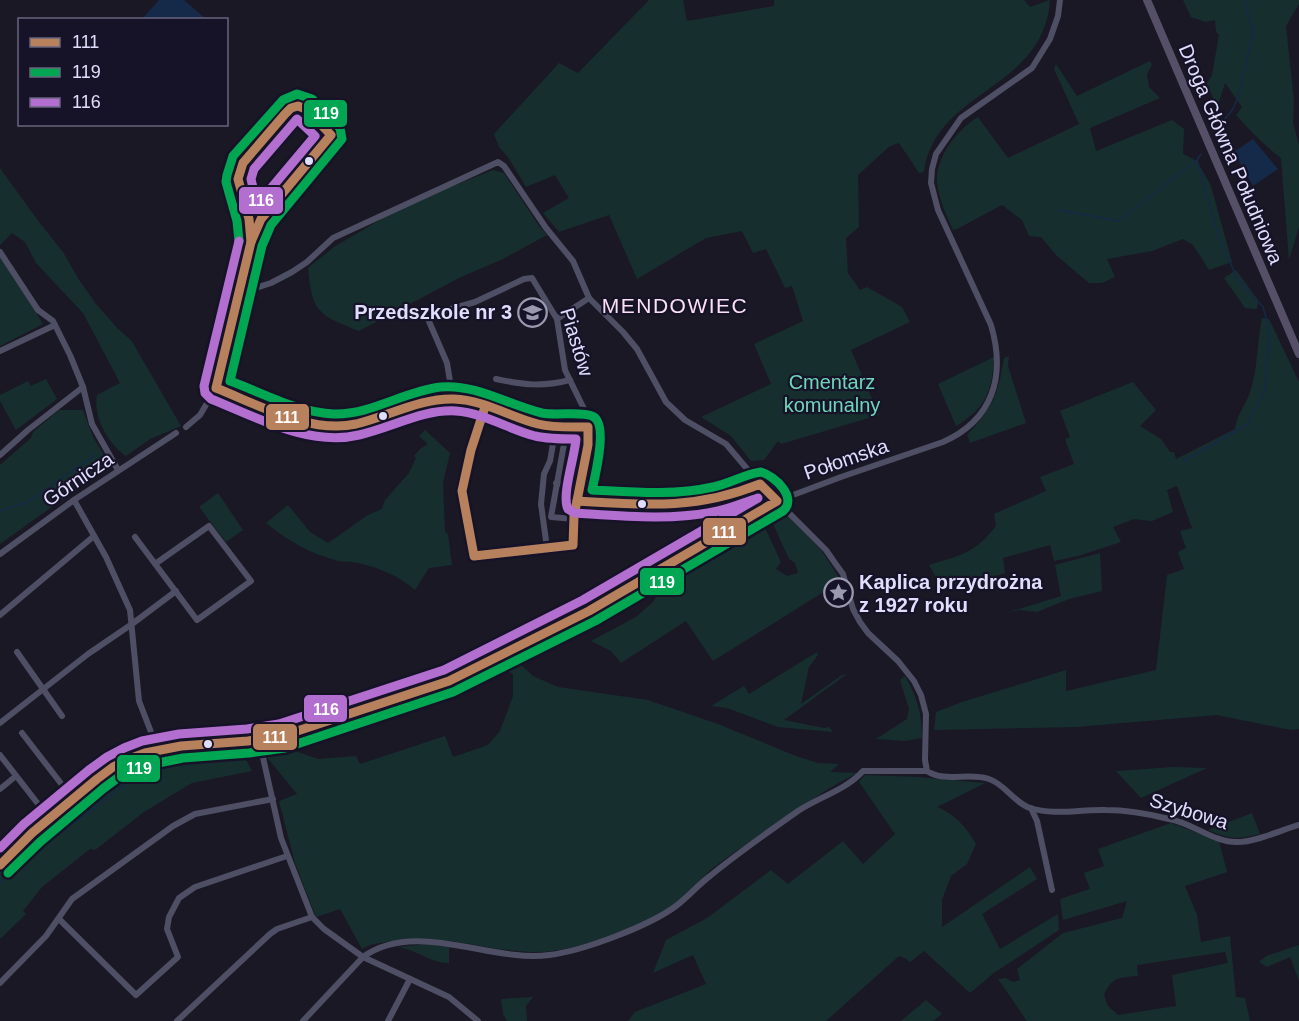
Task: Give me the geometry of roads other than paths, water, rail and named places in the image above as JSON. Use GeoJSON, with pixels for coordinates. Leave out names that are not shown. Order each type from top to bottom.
{"type":"FeatureCollection","features":[{"type":"Feature","properties":{"kind":"main road","name":"Droga Główna Południowa"},"geometry":{"type":"LineString","coordinates":[[1147,0],[1299,354]]}},
{"type":"Feature","properties":{"kind":"street","name":"Połomska"},"geometry":{"type":"LineString","coordinates":[[0,865],[49,818],[113,767],[158,750],[262,740],[308,729],[449,681],[589,611],[777,501],[943,442],[966,430],[985,409],[994,385],[997,343],[988,317],[938,210],[931,183],[932,169],[936,154],[960,118],[1032,68],[1050,39],[1058,16],[1060,0]]}},
{"type":"Feature","properties":{"kind":"street"},"geometry":{"type":"LineString","coordinates":[[186,427],[200,415],[216,388],[251,242],[261,219],[271,204],[331,135],[306,109],[298,106],[291,108],[243,163],[239,171],[238,179],[249,219],[251,242]]}},
{"type":"Feature","properties":{"kind":"street"},"geometry":{"type":"LineString","coordinates":[[240,293],[271,283],[292,272],[307,262],[333,238],[498,162],[504,166],[546,228],[573,261],[589,298],[623,332],[637,350],[666,402],[685,420],[726,444],[760,484],[826,550],[843,574],[853,609],[860,621],[868,633],[898,661],[921,694],[926,714],[925,760],[927,771]]}},
{"type":"Feature","properties":{"kind":"street"},"geometry":{"type":"LineString","coordinates":[[0,252],[38,310],[54,323],[83,387],[92,424],[118,470]]}},
{"type":"Feature","properties":{"kind":"street","name":"Piastów"},"geometry":{"type":"LineString","coordinates":[[453,399],[447,363],[428,319],[437,313],[475,302],[524,279],[532,278],[557,319],[565,370],[585,411],[588,427],[587,454],[574,519],[573,545],[547,548]]}},
{"type":"Feature","properties":{"kind":"street"},"geometry":{"type":"LineString","coordinates":[[557,319],[589,298]]}},
{"type":"Feature","properties":{"kind":"street"},"geometry":{"type":"LineString","coordinates":[[0,351],[54,323]]}},
{"type":"Feature","properties":{"kind":"street"},"geometry":{"type":"LineString","coordinates":[[496,379],[521,385],[547,386],[570,380]]}},
{"type":"Feature","properties":{"kind":"street"},"geometry":{"type":"LineString","coordinates":[[0,455],[83,387]]}},
{"type":"Feature","properties":{"kind":"street"},"geometry":{"type":"LineString","coordinates":[[216,388],[309,423],[329,427],[346,426],[427,403],[453,399],[539,424],[556,427],[588,427]]}},
{"type":"Feature","properties":{"kind":"street"},"geometry":{"type":"LineString","coordinates":[[485,407],[471,450],[462,491],[474,556],[547,548],[541,504],[544,474],[550,461],[556,427]]}},
{"type":"Feature","properties":{"kind":"street"},"geometry":{"type":"LineString","coordinates":[[567,427],[551,518],[574,519]]}},
{"type":"Feature","properties":{"kind":"street","name":"Górnicza"},"geometry":{"type":"LineString","coordinates":[[0,554],[74,500],[176,433]]}},
{"type":"Feature","properties":{"kind":"street"},"geometry":{"type":"LineString","coordinates":[[556,483],[579,488]]}},
{"type":"Feature","properties":{"kind":"street"},"geometry":{"type":"LineString","coordinates":[[577,501],[658,506],[701,504],[741,493],[760,484]]}},
{"type":"Feature","properties":{"kind":"street"},"geometry":{"type":"LineString","coordinates":[[74,500],[130,610],[139,701],[158,750]]}},
{"type":"Feature","properties":{"kind":"street"},"geometry":{"type":"LineString","coordinates":[[135,537],[155,564],[176,591],[197,620],[251,580],[208,526],[155,564]]}},
{"type":"Feature","properties":{"kind":"street"},"geometry":{"type":"LineString","coordinates":[[0,615],[94,536]]}},
{"type":"Feature","properties":{"kind":"street"},"geometry":{"type":"LineString","coordinates":[[0,723],[88,654],[176,591]]}},
{"type":"Feature","properties":{"kind":"street"},"geometry":{"type":"LineString","coordinates":[[16,652],[62,716]]}},
{"type":"Feature","properties":{"kind":"street"},"geometry":{"type":"LineString","coordinates":[[22,733],[73,799]]}},
{"type":"Feature","properties":{"kind":"street"},"geometry":{"type":"LineString","coordinates":[[262,740],[262,753],[287,856],[312,917],[324,929],[363,957],[448,997],[478,1021]]}},
{"type":"Feature","properties":{"kind":"street"},"geometry":{"type":"LineString","coordinates":[[0,755],[49,818]]}},
{"type":"Feature","properties":{"kind":"street","name":"Szybowa"},"geometry":{"type":"LineString","coordinates":[[363,957],[383,946],[421,942],[447,943],[527,956],[548,956],[630,931],[670,911],[741,850],[799,810],[849,784],[863,771],[927,771],[941,776],[980,777],[990,779],[1015,800],[1031,808],[1068,813],[1105,810],[1134,812],[1175,820],[1228,842],[1240,842],[1299,825]]}},
{"type":"Feature","properties":{"kind":"street"},"geometry":{"type":"LineString","coordinates":[[0,789],[16,776]]}},
{"type":"Feature","properties":{"kind":"street"},"geometry":{"type":"LineString","coordinates":[[0,982],[24,960],[59,919],[72,899],[173,826],[195,814],[273,799]]}},
{"type":"Feature","properties":{"kind":"street"},"geometry":{"type":"LineString","coordinates":[[1031,808],[1037,821],[1052,890]]}},
{"type":"Feature","properties":{"kind":"street"},"geometry":{"type":"LineString","coordinates":[[59,919],[136,995],[178,957],[167,929],[169,917],[179,898],[195,887],[287,856]]}},
{"type":"Feature","properties":{"kind":"street"},"geometry":{"type":"LineString","coordinates":[[177,1021],[270,934],[277,929],[312,917]]}},
{"type":"Feature","properties":{"kind":"street"},"geometry":{"type":"LineString","coordinates":[[303,1021],[363,957]]}},
{"type":"Feature","properties":{"kind":"street"},"geometry":{"type":"LineString","coordinates":[[388,1021],[410,979]]}},
{"type":"Feature","properties":{"kind":"water"},"geometry":{"type":"Polygon","coordinates":[[[159,0],[184,0],[205,18],[143,18],[159,0]]]}},
{"type":"Feature","properties":{"kind":"water"},"geometry":{"type":"Polygon","coordinates":[[[1253,139],[1278,169],[1253,186],[1234,152],[1253,139]]]}},
{"type":"Feature","properties":{"kind":"waterway"},"geometry":{"type":"LineString","coordinates":[[1216,130],[1233,109],[1239,94],[1253,32],[1244,0]]}},
{"type":"Feature","properties":{"kind":"waterway"},"geometry":{"type":"LineString","coordinates":[[1059,210],[1119,221],[1197,160],[1201,154]]}},
{"type":"Feature","properties":{"kind":"waterway"},"geometry":{"type":"LineString","coordinates":[[1184,461],[1247,425],[1265,390],[1268,350],[1268,325],[1263,307],[1237,278],[1218,235],[1197,160]]}},
{"type":"Feature","properties":{"kind":"waterway"},"geometry":{"type":"LineString","coordinates":[[0,511],[28,502],[95,455]]}},
{"type":"Feature","properties":{"kind":"waterway"},"geometry":{"type":"LineString","coordinates":[[265,755],[285,753]]}},
{"type":"Feature","properties":{"kind":"waterway"},"geometry":{"type":"LineString","coordinates":[[0,883],[14,868],[133,779],[184,762],[260,755]]}},
{"type":"Feature","properties":{"kind":"place","name":"Przedszkole nr 3"},"geometry":{"type":"Point","coordinates":[533,312]}},
{"type":"Feature","properties":{"kind":"place","name":"Kaplica przydrożna z 1927 roku"},"geometry":{"type":"Point","coordinates":[838,593]}},
{"type":"Feature","properties":{"kind":"district","name":"MENDOWIEC"},"geometry":{"type":"Point","coordinates":[675,306]}},
{"type":"Feature","properties":{"kind":"park label","name":"Cmentarz komunalny"},"geometry":{"type":"Point","coordinates":[832,394]}}]}
